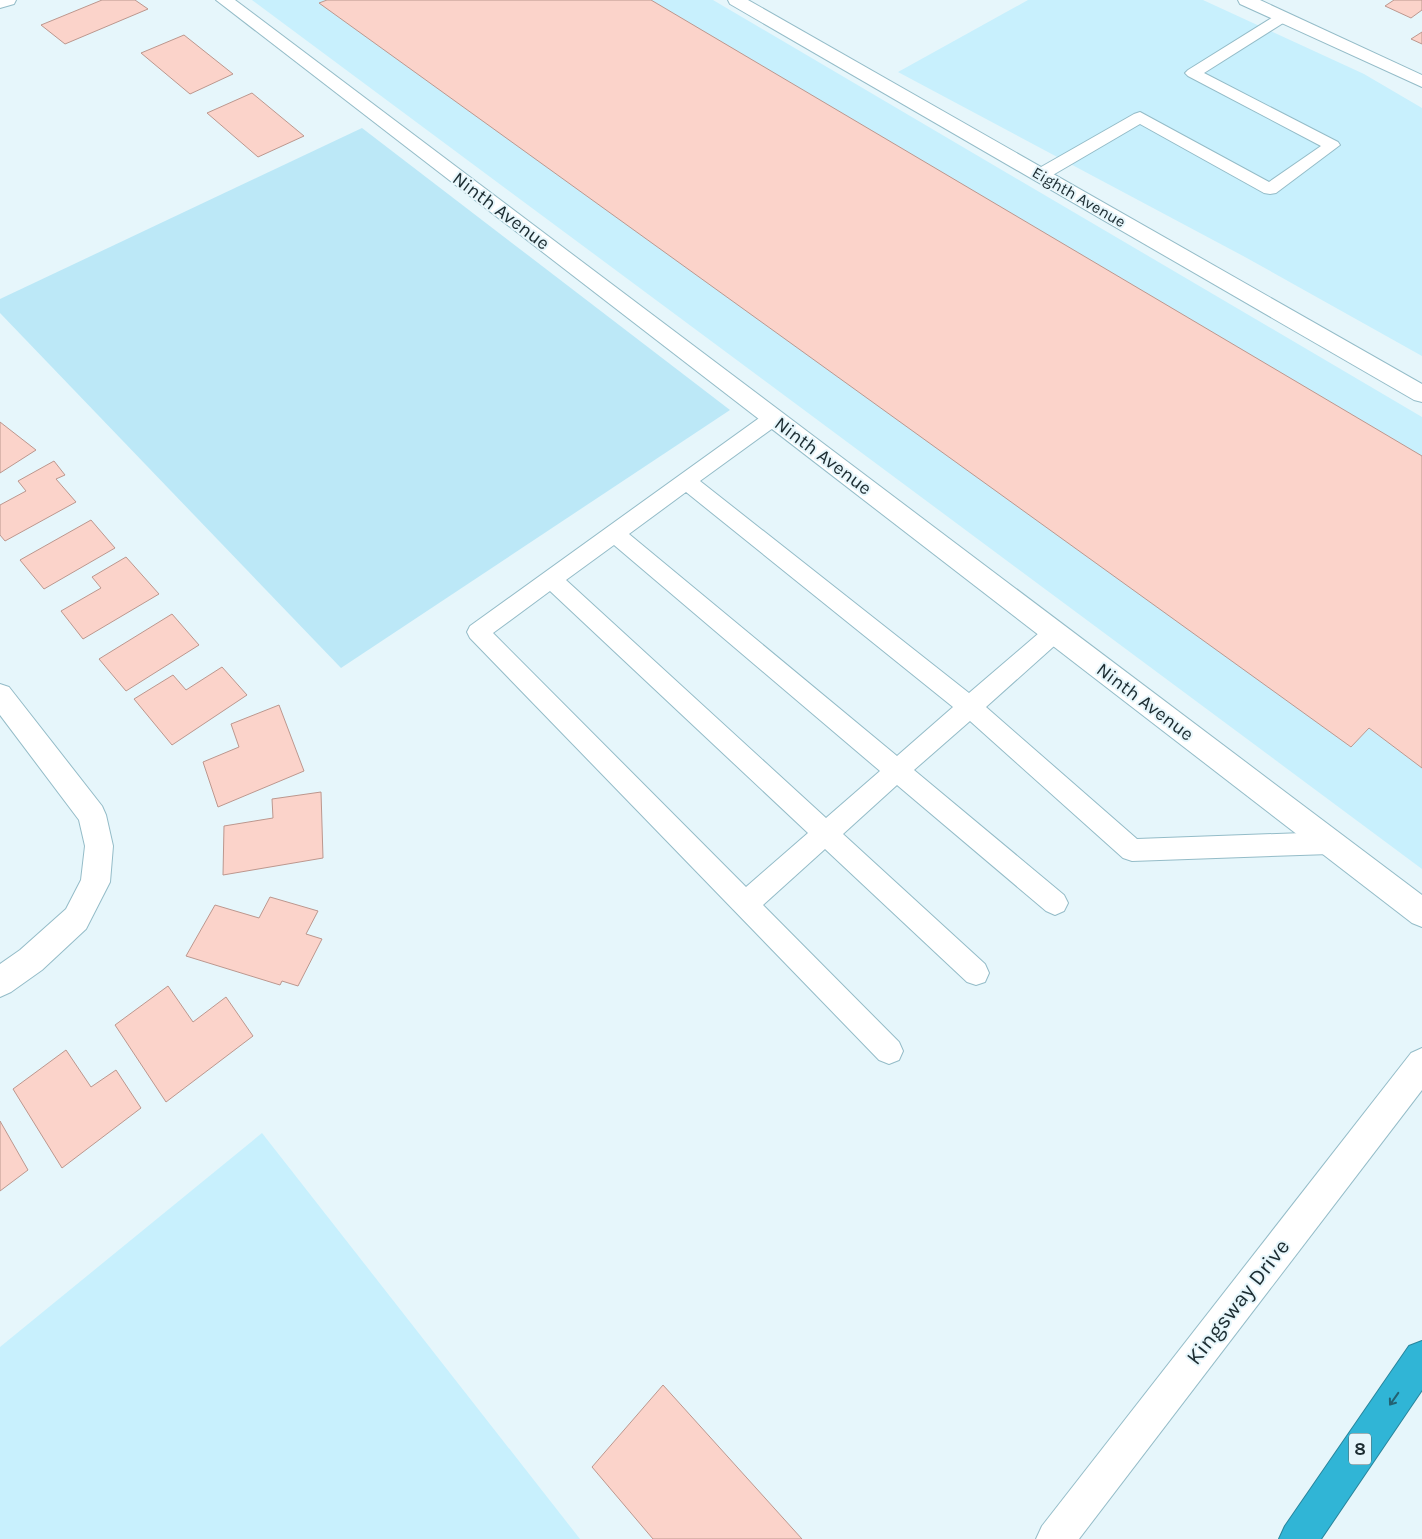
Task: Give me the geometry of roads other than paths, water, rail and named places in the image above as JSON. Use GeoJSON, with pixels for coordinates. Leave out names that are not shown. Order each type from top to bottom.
{"type":"FeatureCollection","features":[{"type":"Feature","properties":{"kind":"highway","name":"8"},"geometry":{"type":"LineString","coordinates":[[1298,1539],[1422,1359]]}},
{"type":"Feature","properties":{"kind":"street"},"geometry":{"type":"LineString","coordinates":[[0,3],[8,0]]}},
{"type":"Feature","properties":{"kind":"street","name":"Ninth Avenue"},"geometry":{"type":"LineString","coordinates":[[224,0],[1422,913]]}},
{"type":"Feature","properties":{"kind":"street","name":"Eighth Avenue"},"geometry":{"type":"LineString","coordinates":[[736,0],[1422,394]]}},
{"type":"Feature","properties":{"kind":"street"},"geometry":{"type":"LineString","coordinates":[[1246,0],[1422,82]]}},
{"type":"Feature","properties":{"kind":"street"},"geometry":{"type":"LineString","coordinates":[[0,695],[92,815],[99,846],[95,882],[76,919],[31,960],[0,982]]}},
{"type":"Feature","properties":{"kind":"street","name":"Kingsway Drive"},"geometry":{"type":"LineString","coordinates":[[1055,1539],[1422,1064]]}},
{"type":"Feature","properties":{"kind":"lane"},"geometry":{"type":"LineString","coordinates":[[1040,175],[1140,117],[1270,189],[1332,145],[1193,73],[1283,17]]}},
{"type":"Feature","properties":{"kind":"lane"},"geometry":{"type":"LineString","coordinates":[[773,418],[478,632],[889,1051]]}},
{"type":"Feature","properties":{"kind":"lane"},"geometry":{"type":"LineString","coordinates":[[686,481],[970,707],[1132,850],[1330,843]]}},
{"type":"Feature","properties":{"kind":"lane"},"geometry":{"type":"LineString","coordinates":[[614,533],[1055,903]]}},
{"type":"Feature","properties":{"kind":"lane"},"geometry":{"type":"LineString","coordinates":[[551,579],[976,972]]}},
{"type":"Feature","properties":{"kind":"lane"},"geometry":{"type":"LineString","coordinates":[[745,904],[1054,633]]}}]}
